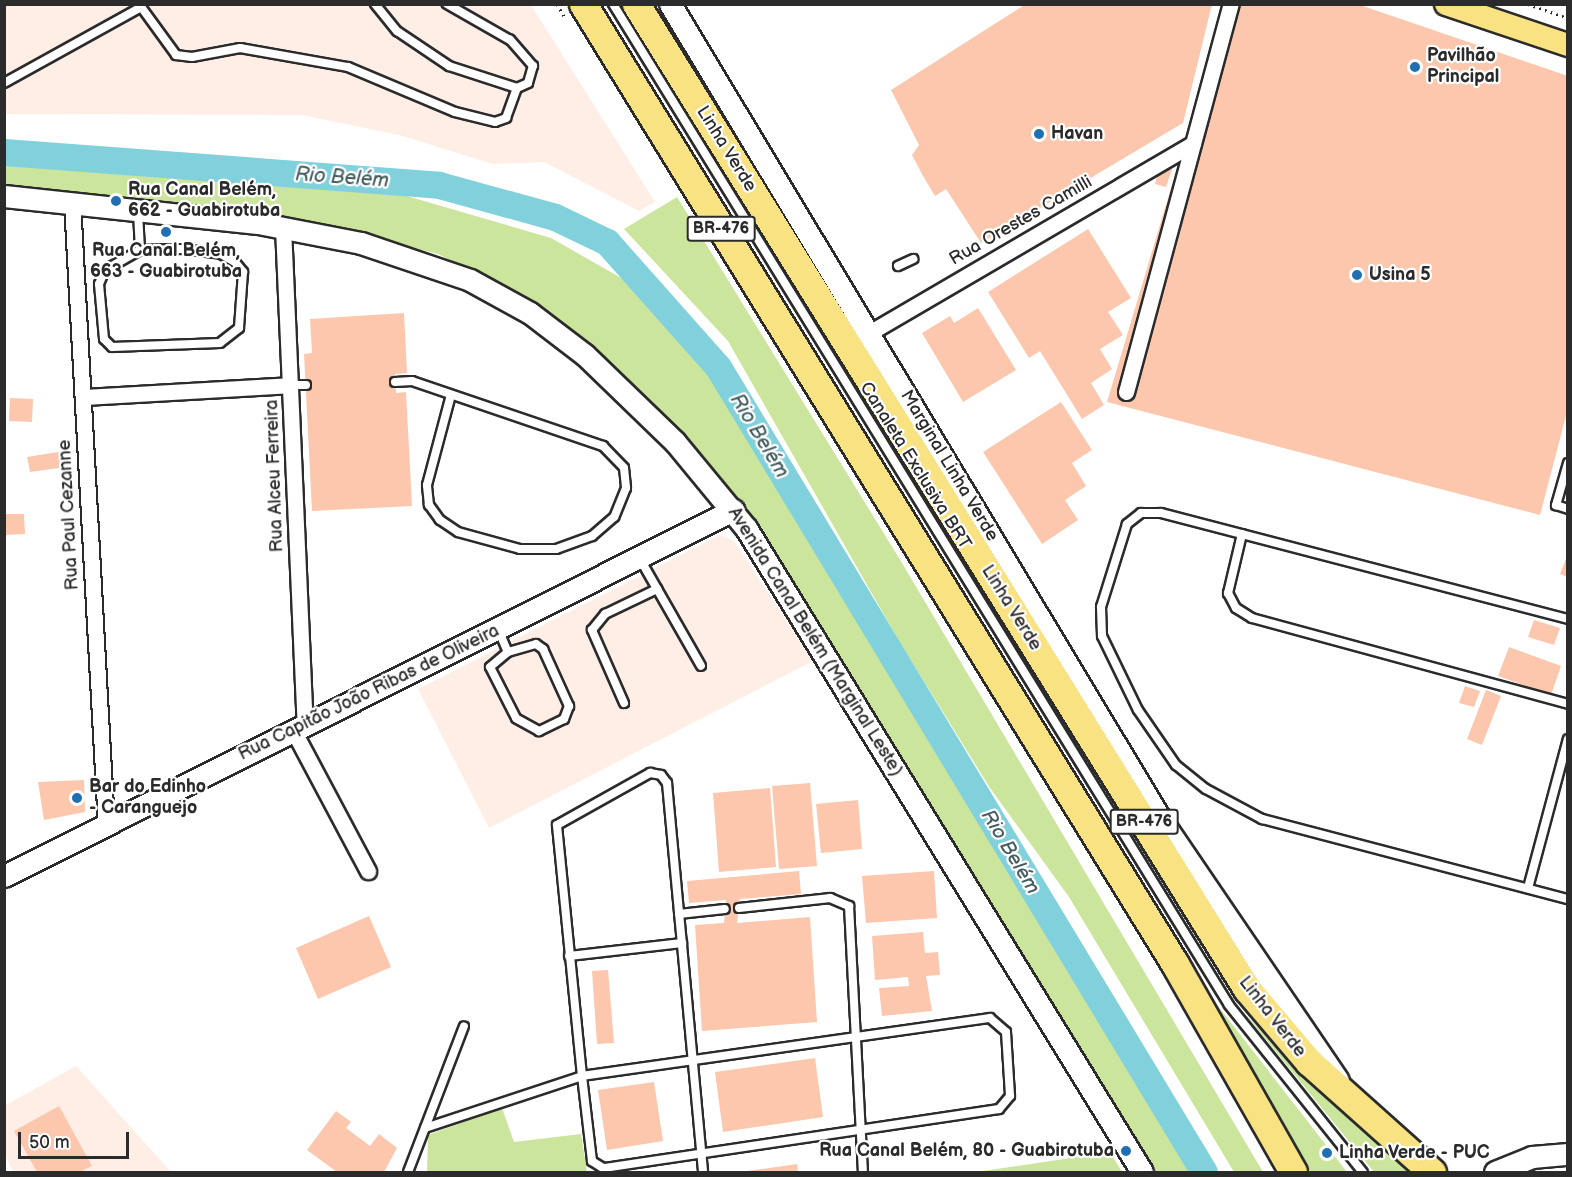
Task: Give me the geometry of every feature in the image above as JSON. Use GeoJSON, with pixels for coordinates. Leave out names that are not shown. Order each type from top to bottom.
{"type":"FeatureCollection","features":[{"type":"Feature","properties":{"kind":"highway","name":"BR-476"},"geometry":{"type":"LineString","coordinates":[[583,4],[1175,964],[1293,1173]]}},
{"type":"Feature","properties":{"kind":"highway","name":"Linha Verde"},"geometry":{"type":"LineString","coordinates":[[636,4],[1247,989],[1291,1044],[1352,1103],[1432,1173]]}},
{"type":"Feature","properties":{"kind":"main road"},"geometry":{"type":"LineString","coordinates":[[1446,4],[1568,45]]}},
{"type":"Feature","properties":{"kind":"street","name":"Marginal Linha Verde"},"geometry":{"type":"LineString","coordinates":[[670,4],[1159,817],[1352,1103]]}},
{"type":"Feature","properties":{"kind":"street"},"geometry":{"type":"LineString","coordinates":[[1126,392],[1231,4]]}},
{"type":"Feature","properties":{"kind":"street","name":"Rua Orestes Camilli"},"geometry":{"type":"LineString","coordinates":[[868,333],[1193,144]]}},
{"type":"Feature","properties":{"kind":"street","name":"Avenida Canal Belém (Marginal Leste)"},"geometry":{"type":"LineString","coordinates":[[4,196],[283,226],[439,267],[530,313],[634,400],[733,510],[1142,1173]]}},
{"type":"Feature","properties":{"kind":"street","name":"Rua Paul Cezanne"},"geometry":{"type":"LineString","coordinates":[[72,202],[106,825]]}},
{"type":"Feature","properties":{"kind":"street","name":"Rua Alceu Ferreira"},"geometry":{"type":"LineString","coordinates":[[283,226],[290,385],[299,727],[368,871]]}},
{"type":"Feature","properties":{"kind":"street"},"geometry":{"type":"LineString","coordinates":[[82,397],[290,385]]}},
{"type":"Feature","properties":{"kind":"street","name":"Rua Capitão João Ribas de Oliveira"},"geometry":{"type":"LineString","coordinates":[[4,876],[733,510]]}},
{"type":"Feature","properties":{"kind":"street"},"geometry":{"type":"LineString","coordinates":[[1495,1173],[1532,1157],[1568,1154]]}},
{"type":"Feature","properties":{"kind":"lane"},"geometry":{"type":"LineString","coordinates":[[375,4],[420,49],[449,66],[517,88]]}},
{"type":"Feature","properties":{"kind":"lane"},"geometry":{"type":"LineString","coordinates":[[4,83],[140,6],[176,55],[192,57],[240,48],[348,67],[455,112],[495,122],[506,118],[517,88],[533,74],[527,58],[500,34],[447,4]]}},
{"type":"Feature","properties":{"kind":"lane","name":"Canaleta Exclusiva BRT"},"geometry":{"type":"LineString","coordinates":[[613,4],[1229,1005],[1363,1173]]}},
{"type":"Feature","properties":{"kind":"lane"},"geometry":{"type":"LineString","coordinates":[[138,209],[140,250]]}},
{"type":"Feature","properties":{"kind":"lane"},"geometry":{"type":"LineString","coordinates":[[140,250],[221,254],[235,262],[243,272],[243,315],[231,338],[220,343],[112,347],[104,339],[99,284],[114,260],[140,250]]}},
{"type":"Feature","properties":{"kind":"lane"},"geometry":{"type":"LineString","coordinates":[[898,266],[913,259]]}},
{"type":"Feature","properties":{"kind":"lane"},"geometry":{"type":"LineString","coordinates":[[395,381],[412,381],[603,446],[624,468],[626,488],[614,517],[592,536],[556,549],[520,549],[458,532],[440,520],[429,505],[427,485],[451,395]]}},
{"type":"Feature","properties":{"kind":"lane"},"geometry":{"type":"LineString","coordinates":[[290,385],[306,385]]}},
{"type":"Feature","properties":{"kind":"lane"},"geometry":{"type":"LineString","coordinates":[[1568,463],[1556,506],[1568,509]]}},
{"type":"Feature","properties":{"kind":"lane"},"geometry":{"type":"LineString","coordinates":[[1568,619],[1161,513],[1141,513],[1127,524],[1101,607],[1102,636],[1132,700],[1176,765],[1206,789],[1262,819],[1568,899]]}},
{"type":"Feature","properties":{"kind":"lane"},"geometry":{"type":"LineString","coordinates":[[1242,534],[1228,593],[1236,608],[1252,618],[1568,704]]}},
{"type":"Feature","properties":{"kind":"lane"},"geometry":{"type":"LineString","coordinates":[[639,558],[701,666]]}},
{"type":"Feature","properties":{"kind":"lane"},"geometry":{"type":"LineString","coordinates":[[624,703],[592,630],[605,614],[657,589]]}},
{"type":"Feature","properties":{"kind":"lane"},"geometry":{"type":"LineString","coordinates":[[498,629],[508,652]]}},
{"type":"Feature","properties":{"kind":"lane"},"geometry":{"type":"LineString","coordinates":[[536,644],[543,649],[569,706],[564,719],[539,731],[516,718],[490,667],[508,652],[536,644]]}},
{"type":"Feature","properties":{"kind":"lane"},"geometry":{"type":"LineString","coordinates":[[1528,888],[1568,740]]}},
{"type":"Feature","properties":{"kind":"lane"},"geometry":{"type":"LineString","coordinates":[[425,1128],[582,1076],[693,1062],[855,1037],[998,1020],[1006,1032],[1010,1096],[999,1109],[860,1131],[701,1152],[597,1166],[582,1076],[556,825],[650,774],[661,775],[668,783],[679,914],[693,1062],[701,1152],[703,1173]]}},
{"type":"Feature","properties":{"kind":"lane"},"geometry":{"type":"LineString","coordinates":[[740,908],[830,898],[849,906],[863,1173]]}},
{"type":"Feature","properties":{"kind":"lane"},"geometry":{"type":"LineString","coordinates":[[679,914],[725,909]]}},
{"type":"Feature","properties":{"kind":"lane"},"geometry":{"type":"LineString","coordinates":[[568,956],[682,944]]}},
{"type":"Feature","properties":{"kind":"lane"},"geometry":{"type":"LineString","coordinates":[[408,1173],[464,1026]]}},
{"type":"Feature","properties":{"kind":"path"},"geometry":{"type":"LineString","coordinates":[[1528,4],[1568,18]]}},
{"type":"Feature","properties":{"kind":"shaded area"},"geometry":{"type":"Polygon","coordinates":[[[4,5],[531,5],[655,202],[639,211],[544,162],[493,164],[399,135],[302,115],[5,114],[4,5]]]}},
{"type":"Feature","properties":{"kind":"shaded area"},"geometry":{"type":"Polygon","coordinates":[[[720,535],[734,541],[813,661],[489,828],[418,689],[720,535]]]}},
{"type":"Feature","properties":{"kind":"shaded area"},"geometry":{"type":"Polygon","coordinates":[[[76,1066],[171,1172],[13,1172],[5,1154],[4,1106],[76,1066]]]}},
{"type":"Feature","properties":{"kind":"green space"},"geometry":{"type":"Polygon","coordinates":[[[5,165],[369,185],[551,238],[630,283],[711,370],[1195,1172],[1157,1172],[758,530],[678,432],[494,282],[438,254],[274,214],[5,185],[5,165]]]}},
{"type":"Feature","properties":{"kind":"green space"},"geometry":{"type":"Polygon","coordinates":[[[677,197],[899,558],[1263,1172],[1234,1172],[1069,897],[990,788],[899,641],[728,341],[624,229],[677,197]]]}},
{"type":"Feature","properties":{"kind":"green space"},"geometry":{"type":"Polygon","coordinates":[[[1214,1001],[1347,1172],[1311,1172],[1214,1001]]]}},
{"type":"Feature","properties":{"kind":"green space"},"geometry":{"type":"Polygon","coordinates":[[[1246,1015],[1312,1083],[1412,1172],[1374,1172],[1246,1015]]]}},
{"type":"Feature","properties":{"kind":"green space"},"geometry":{"type":"Polygon","coordinates":[[[502,1108],[514,1142],[581,1134],[587,1172],[427,1172],[428,1135],[502,1108]]]}},
{"type":"Feature","properties":{"kind":"green space"},"geometry":{"type":"Polygon","coordinates":[[[1110,1152],[1122,1172],[977,1172],[1110,1152]]]}},
{"type":"Feature","properties":{"kind":"building","name":"Havan"},"geometry":{"type":"Polygon","coordinates":[[[1026,4],[1212,4],[1183,123],[981,243],[946,189],[935,196],[923,176],[912,155],[919,145],[891,90],[1026,4]]]}},
{"type":"Feature","properties":{"kind":"building","name":"Usina 5"},"geometry":{"type":"Polygon","coordinates":[[[1226,4],[1357,4],[1568,76],[1568,408],[1540,515],[1107,402],[1226,4]]]}},
{"type":"Feature","properties":{"kind":"building"},"geometry":{"type":"Polygon","coordinates":[[[1160,165],[1172,169],[1166,187],[1155,184],[1160,165]]]}},
{"type":"Feature","properties":{"kind":"building"},"geometry":{"type":"Polygon","coordinates":[[[1088,229],[1131,298],[1108,312],[1123,335],[1100,349],[1112,369],[1091,383],[1104,405],[1082,419],[1040,351],[1029,358],[988,292],[1088,229]]]}},
{"type":"Feature","properties":{"kind":"building"},"geometry":{"type":"Polygon","coordinates":[[[978,308],[1016,370],[963,402],[922,333],[950,316],[954,323],[978,308]]]}},
{"type":"Feature","properties":{"kind":"building"},"geometry":{"type":"Polygon","coordinates":[[[404,313],[407,373],[395,374],[395,382],[396,393],[406,392],[412,506],[312,511],[304,354],[312,353],[310,319],[404,313]]]}},
{"type":"Feature","properties":{"kind":"building"},"geometry":{"type":"Polygon","coordinates":[[[10,398],[33,399],[32,422],[9,421],[10,398]]]}},
{"type":"Feature","properties":{"kind":"building"},"geometry":{"type":"Polygon","coordinates":[[[1061,402],[1092,450],[1072,463],[1086,486],[1065,500],[1078,520],[1042,544],[983,452],[1061,402]]]}},
{"type":"Feature","properties":{"kind":"building"},"geometry":{"type":"Polygon","coordinates":[[[64,451],[66,467],[30,472],[27,457],[64,451]]]}},
{"type":"Feature","properties":{"kind":"building"},"geometry":{"type":"Polygon","coordinates":[[[5,514],[24,514],[25,534],[5,535],[5,514]]]}},
{"type":"Feature","properties":{"kind":"building"},"geometry":{"type":"Polygon","coordinates":[[[1568,556],[1568,577],[1560,574],[1568,556]]]}},
{"type":"Feature","properties":{"kind":"building"},"geometry":{"type":"Polygon","coordinates":[[[1534,620],[1560,628],[1554,645],[1528,637],[1534,620]]]}},
{"type":"Feature","properties":{"kind":"building"},"geometry":{"type":"Polygon","coordinates":[[[1509,647],[1561,666],[1551,695],[1498,676],[1509,647]]]}},
{"type":"Feature","properties":{"kind":"building"},"geometry":{"type":"Polygon","coordinates":[[[1465,686],[1480,691],[1474,707],[1459,703],[1465,686]]]}},
{"type":"Feature","properties":{"kind":"building"},"geometry":{"type":"Polygon","coordinates":[[[1486,690],[1501,696],[1482,745],[1467,739],[1486,690]]]}},
{"type":"Feature","properties":{"kind":"building","name":"Bar do Edinho - Caranguejo"},"geometry":{"type":"Polygon","coordinates":[[[84,780],[85,812],[44,820],[38,782],[84,780]]]}},
{"type":"Feature","properties":{"kind":"building"},"geometry":{"type":"Polygon","coordinates":[[[810,783],[817,866],[779,869],[772,786],[810,783]]]}},
{"type":"Feature","properties":{"kind":"building"},"geometry":{"type":"Polygon","coordinates":[[[770,788],[776,867],[719,872],[713,793],[770,788]]]}},
{"type":"Feature","properties":{"kind":"building"},"geometry":{"type":"Polygon","coordinates":[[[858,800],[862,849],[821,853],[816,804],[858,800]]]}},
{"type":"Feature","properties":{"kind":"building"},"geometry":{"type":"Polygon","coordinates":[[[799,871],[801,894],[740,899],[737,923],[810,917],[817,1022],[702,1031],[695,925],[724,923],[726,900],[689,903],[687,881],[799,871]]]}},
{"type":"Feature","properties":{"kind":"building"},"geometry":{"type":"Polygon","coordinates":[[[934,871],[937,918],[866,923],[862,876],[934,871]]]}},
{"type":"Feature","properties":{"kind":"building"},"geometry":{"type":"Polygon","coordinates":[[[369,916],[391,967],[318,999],[296,948],[369,916]]]}},
{"type":"Feature","properties":{"kind":"building"},"geometry":{"type":"Polygon","coordinates":[[[923,932],[925,953],[938,952],[940,975],[926,976],[932,1011],[882,1016],[879,988],[909,986],[908,977],[875,980],[872,936],[923,932]]]}},
{"type":"Feature","properties":{"kind":"building"},"geometry":{"type":"Polygon","coordinates":[[[608,970],[614,1043],[597,1044],[592,971],[608,970]]]}},
{"type":"Feature","properties":{"kind":"building"},"geometry":{"type":"Polygon","coordinates":[[[815,1058],[823,1117],[723,1132],[715,1072],[815,1058]]]}},
{"type":"Feature","properties":{"kind":"building"},"geometry":{"type":"Polygon","coordinates":[[[654,1082],[663,1141],[607,1150],[598,1090],[654,1082]]]}},
{"type":"Feature","properties":{"kind":"building"},"geometry":{"type":"Polygon","coordinates":[[[59,1106],[92,1166],[80,1172],[37,1172],[14,1131],[59,1106]]]}},
{"type":"Feature","properties":{"kind":"building"},"geometry":{"type":"Polygon","coordinates":[[[336,1111],[351,1122],[346,1128],[370,1146],[379,1134],[397,1148],[384,1172],[337,1172],[307,1150],[336,1111]]]}},
{"type":"Feature","properties":{"kind":"building"},"geometry":{"type":"Polygon","coordinates":[[[797,1164],[798,1172],[747,1172],[747,1171],[797,1164]]]}},
{"type":"Feature","properties":{"kind":"waterway","name":"Rio Belém"},"geometry":{"type":"LineString","coordinates":[[4,152],[439,185],[555,217],[607,242],[718,367],[1204,1172]]}},
{"type":"Feature","properties":{"kind":"place","name":"Pavilhão Principal"},"geometry":{"type":"Point","coordinates":[1415,67]}},
{"type":"Feature","properties":{"kind":"place","name":"Havan"},"geometry":{"type":"Point","coordinates":[1039,134]}},
{"type":"Feature","properties":{"kind":"place","name":"Rua Canal Belém, 662 - Guabirotuba"},"geometry":{"type":"Point","coordinates":[116,201]}},
{"type":"Feature","properties":{"kind":"place","name":"Rua Canal Belém, 663 - Guabirotuba"},"geometry":{"type":"Point","coordinates":[166,232]}},
{"type":"Feature","properties":{"kind":"place","name":"Usina 5"},"geometry":{"type":"Point","coordinates":[1357,275]}},
{"type":"Feature","properties":{"kind":"place","name":"Bar do Edinho - Caranguejo"},"geometry":{"type":"Point","coordinates":[77,798]}},
{"type":"Feature","properties":{"kind":"place","name":"Rua Canal Belém, 80 - Guabirotuba"},"geometry":{"type":"Point","coordinates":[1126,1151]}},
{"type":"Feature","properties":{"kind":"place","name":"Linha Verde - PUC"},"geometry":{"type":"Point","coordinates":[1327,1153]}}]}
